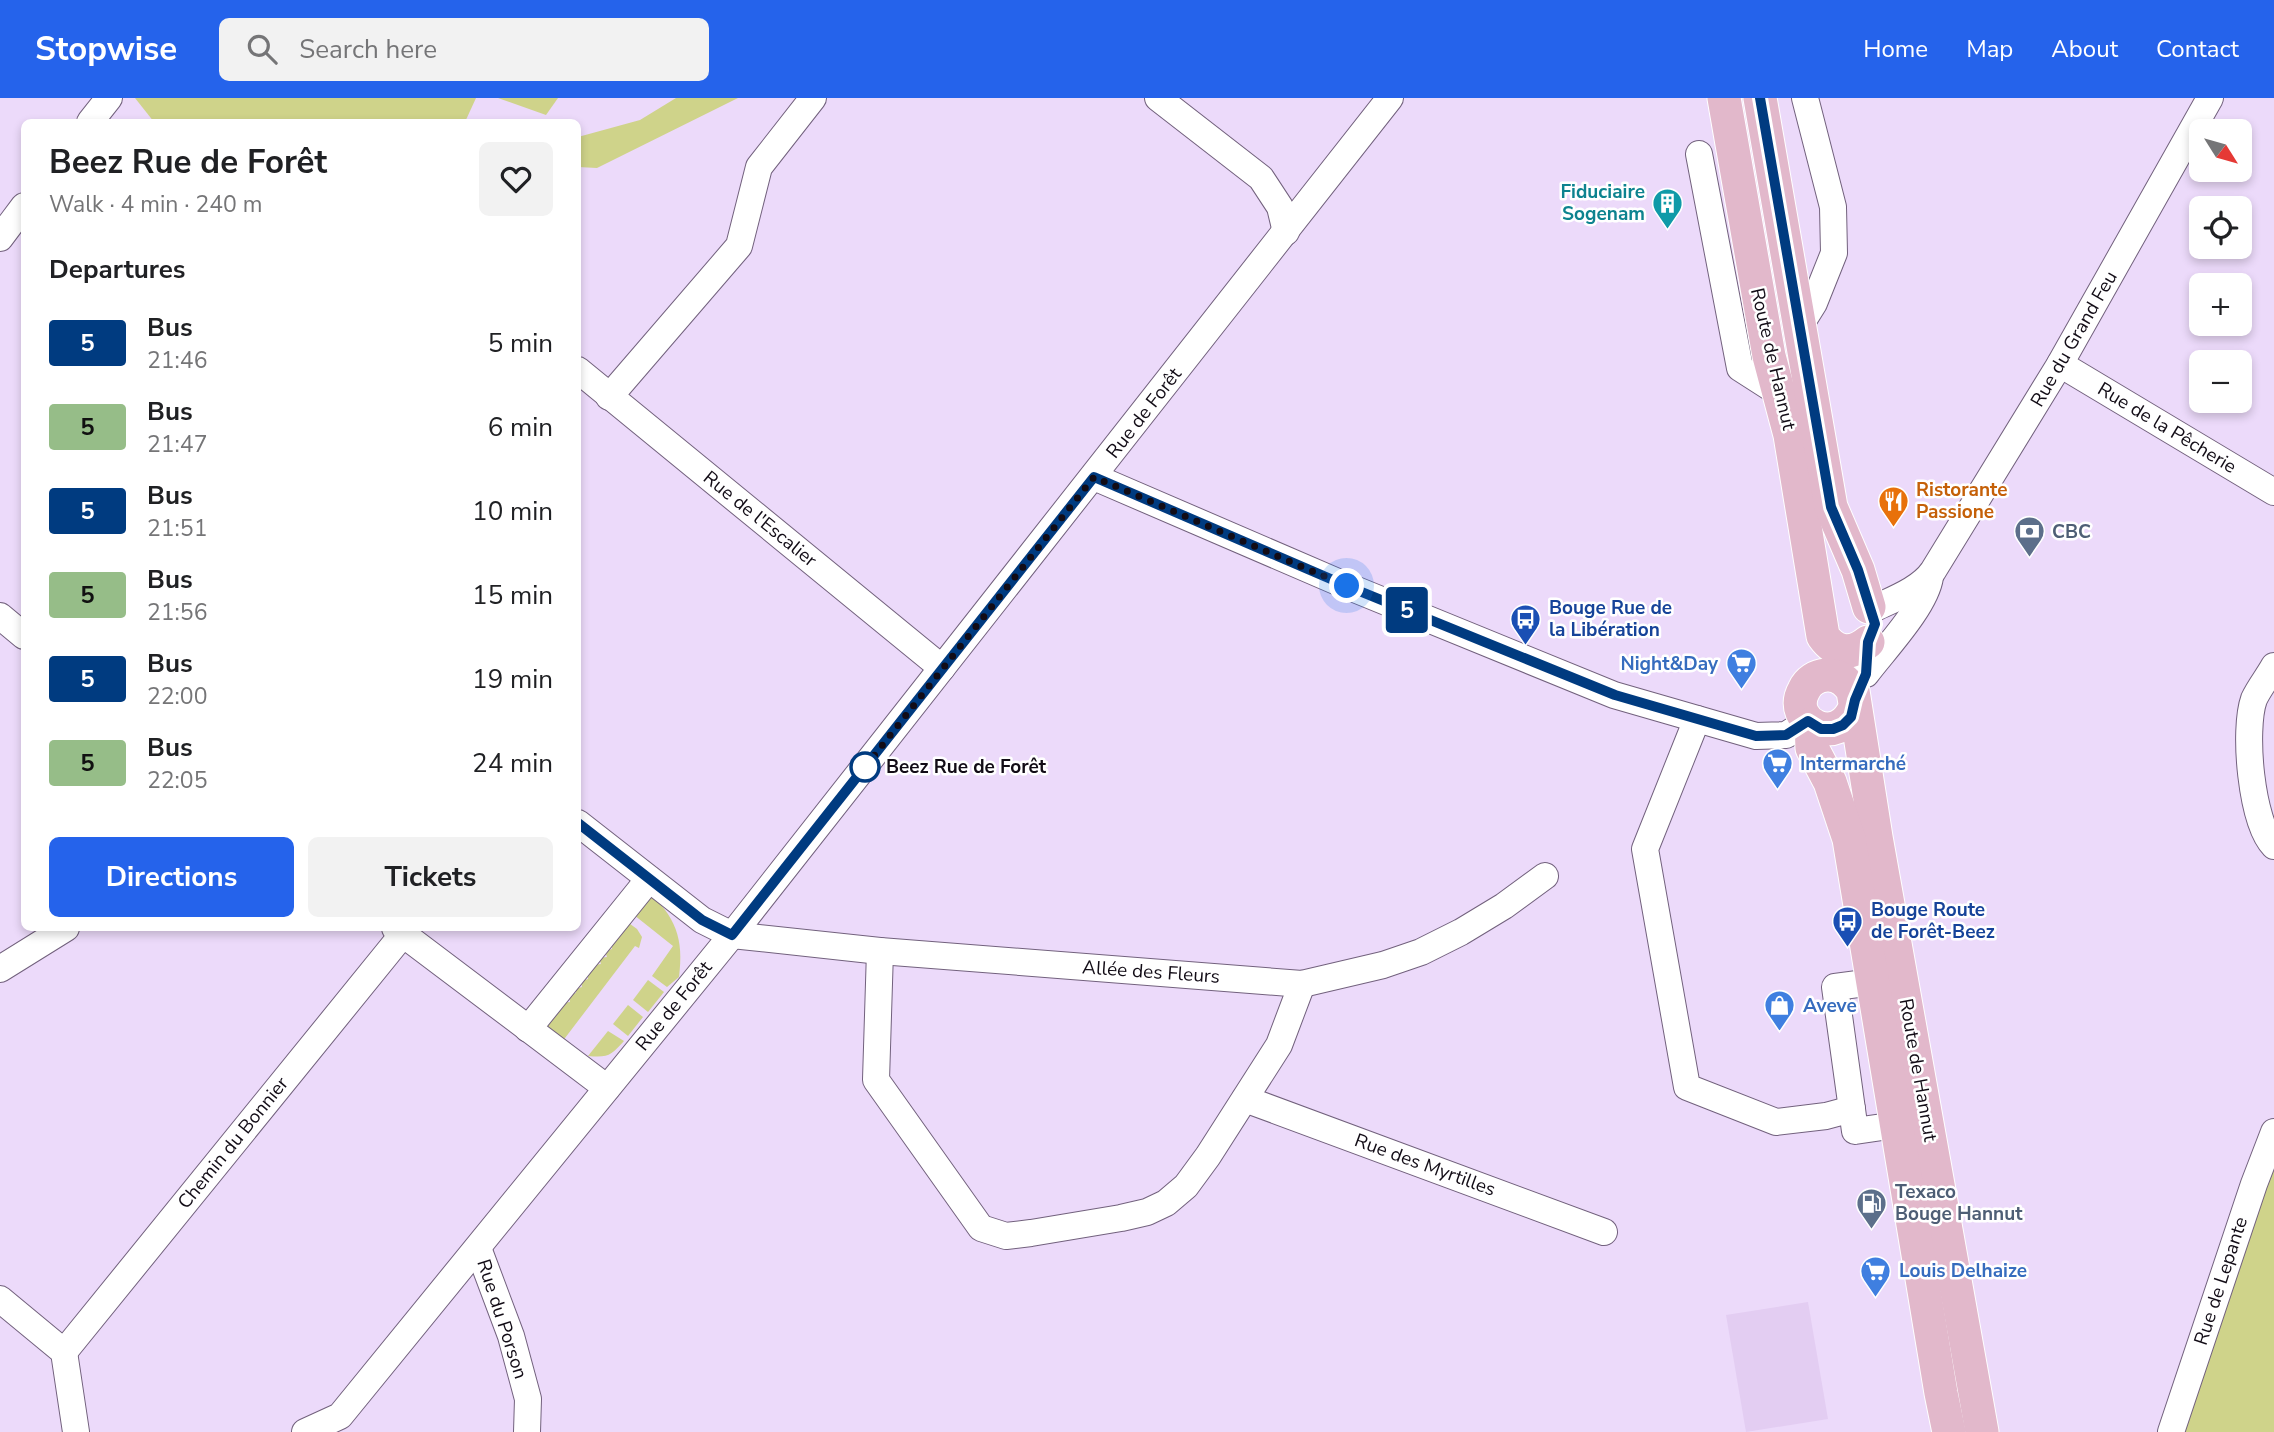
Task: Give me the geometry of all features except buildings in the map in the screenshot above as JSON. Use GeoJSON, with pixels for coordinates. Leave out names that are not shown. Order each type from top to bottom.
{"type":"FeatureCollection","features":[{"type":"Feature","properties":{"kind":"main road","name":"Route de Hannut"},"geometry":{"type":"LineString","coordinates":[[1724,98],[1769,356],[1790,435],[1821,622]]}},
{"type":"Feature","properties":{"kind":"main road","name":"Route de Hannut"},"geometry":{"type":"LineString","coordinates":[[1760,98],[1831,507],[1858,570],[1982,1432]]}},
{"type":"Feature","properties":{"kind":"main road","name":"Route de Hannut"},"geometry":{"type":"LineString","coordinates":[[1869,651],[1861,601],[1851,597],[1832,603],[1825,610],[1821,622],[1809,640],[1802,667],[1805,687],[1800,704],[1810,723],[1812,748],[1830,782],[1849,839],[1946,1430]]}},
{"type":"Feature","properties":{"kind":"main road"},"geometry":{"type":"LineString","coordinates":[[1805,687],[1812,679],[1832,675],[1849,685],[1869,651]]}},
{"type":"Feature","properties":{"kind":"main road"},"geometry":{"type":"LineString","coordinates":[[1810,723],[1821,729],[1833,729],[1843,725],[1851,717],[1869,651]]}},
{"type":"Feature","properties":{"kind":"street"},"geometry":{"type":"LineString","coordinates":[[92,119],[110,98]]}},
{"type":"Feature","properties":{"kind":"street"},"geometry":{"type":"LineString","coordinates":[[609,397],[739,246],[759,167],[813,98]]}},
{"type":"Feature","properties":{"kind":"street"},"geometry":{"type":"LineString","coordinates":[[1158,98],[1261,178],[1280,207],[1286,232]]}},
{"type":"Feature","properties":{"kind":"street","name":"Rue de Forêt"},"geometry":{"type":"LineString","coordinates":[[305,1432],[340,1416],[478,1248],[732,935],[1390,98]]}},
{"type":"Feature","properties":{"kind":"street","name":"Route de Hannut"},"geometry":{"type":"LineString","coordinates":[[1799,327],[1814,303],[1834,253],[1833,207],[1805,98]]}},
{"type":"Feature","properties":{"kind":"street","name":"Rue du Grand Feu"},"geometry":{"type":"LineString","coordinates":[[1869,651],[1908,591],[1930,575],[2060,364],[2210,98]]}},
{"type":"Feature","properties":{"kind":"street"},"geometry":{"type":"LineString","coordinates":[[1699,154],[1740,368],[1779,393]]}},
{"type":"Feature","properties":{"kind":"street"},"geometry":{"type":"LineString","coordinates":[[0,238],[21,210]]}},
{"type":"Feature","properties":{"kind":"street","name":"Rue de la Pêcherie"},"geometry":{"type":"LineString","coordinates":[[2060,364],[2274,492]]}},
{"type":"Feature","properties":{"kind":"street","name":"Rue de l'Escalier"},"geometry":{"type":"LineString","coordinates":[[581,373],[943,668]]}},
{"type":"Feature","properties":{"kind":"street"},"geometry":{"type":"LineString","coordinates":[[1094,477],[1347,586],[1615,695],[1756,736],[1786,735],[1810,723]]}},
{"type":"Feature","properties":{"kind":"street","name":"Rue du Grand Feu"},"geometry":{"type":"LineString","coordinates":[[1869,651],[1908,620],[1929,585],[1930,575]]}},
{"type":"Feature","properties":{"kind":"street"},"geometry":{"type":"LineString","coordinates":[[0,616],[21,634]]}},
{"type":"Feature","properties":{"kind":"street"},"geometry":{"type":"LineString","coordinates":[[2274,666],[2255,699],[2250,724],[2253,798],[2266,838],[2274,846]]}},
{"type":"Feature","properties":{"kind":"street"},"geometry":{"type":"LineString","coordinates":[[1697,719],[1645,849],[1687,1087],[1776,1122],[1852,1110]]}},
{"type":"Feature","properties":{"kind":"street"},"geometry":{"type":"LineString","coordinates":[[581,825],[702,920],[732,935]]}},
{"type":"Feature","properties":{"kind":"street","name":"Allée des Fleurs"},"geometry":{"type":"LineString","coordinates":[[732,935],[880,951],[1302,984],[1421,953],[1504,906],[1545,876]]}},
{"type":"Feature","properties":{"kind":"street"},"geometry":{"type":"LineString","coordinates":[[528,1029],[649,878]]}},
{"type":"Feature","properties":{"kind":"street"},"geometry":{"type":"LineString","coordinates":[[0,969],[61,931]]}},
{"type":"Feature","properties":{"kind":"street"},"geometry":{"type":"LineString","coordinates":[[399,931],[607,1088]]}},
{"type":"Feature","properties":{"kind":"street","name":"Chemin du Bonnier"},"geometry":{"type":"LineString","coordinates":[[64,1352],[399,931]]}},
{"type":"Feature","properties":{"kind":"street"},"geometry":{"type":"LineString","coordinates":[[880,951],[876,1080],[981,1228],[1006,1236],[1147,1212],[1166,1203],[1186,1186],[1279,1045],[1302,984]]}},
{"type":"Feature","properties":{"kind":"street"},"geometry":{"type":"LineString","coordinates":[[1873,982],[1835,987],[1855,1131],[1896,1125]]}},
{"type":"Feature","properties":{"kind":"street","name":"Rue des Myrtilles"},"geometry":{"type":"LineString","coordinates":[[1245,1099],[1604,1232]]}},
{"type":"Feature","properties":{"kind":"street","name":"Rue de Lepante"},"geometry":{"type":"LineString","coordinates":[[2171,1432],[2253,1184],[2274,1132]]}},
{"type":"Feature","properties":{"kind":"street","name":"Rue du Porson"},"geometry":{"type":"LineString","coordinates":[[478,1248],[511,1336],[527,1399],[527,1432]]}},
{"type":"Feature","properties":{"kind":"street"},"geometry":{"type":"LineString","coordinates":[[0,1299],[64,1352],[76,1432]]}},
{"type":"Feature","properties":{"kind":"shaded area"},"geometry":{"type":"Polygon","coordinates":[[[1808,1302],[1828,1419],[1746,1432],[1726,1315],[1808,1302]]]}},
{"type":"Feature","properties":{"kind":"green space"},"geometry":{"type":"Polygon","coordinates":[[[135,98],[476,98],[466,119],[152,119],[135,98]]]}},
{"type":"Feature","properties":{"kind":"green space"},"geometry":{"type":"Polygon","coordinates":[[[498,98],[558,98],[546,115],[498,98]]]}},
{"type":"Feature","properties":{"kind":"green space"},"geometry":{"type":"Polygon","coordinates":[[[676,98],[738,98],[597,168],[581,167],[581,136],[640,120],[676,98]]]}},
{"type":"Feature","properties":{"kind":"green space"},"geometry":{"type":"Polygon","coordinates":[[[646,890],[665,909],[679,940],[679,977],[667,987],[652,976],[673,946],[634,915],[646,890]]]}},
{"type":"Feature","properties":{"kind":"green space"},"geometry":{"type":"Polygon","coordinates":[[[626,921],[637,929],[642,937],[639,948],[635,946],[562,1042],[540,1026],[550,1004],[570,1002],[569,994],[576,993],[575,989],[582,987],[581,981],[588,979],[587,973],[593,965],[601,964],[599,958],[607,957],[605,951],[612,949],[611,943],[616,942],[615,926],[626,921]]]}},
{"type":"Feature","properties":{"kind":"green space"},"geometry":{"type":"Polygon","coordinates":[[[648,980],[664,992],[648,1012],[633,1000],[648,980]]]}},
{"type":"Feature","properties":{"kind":"green space"},"geometry":{"type":"Polygon","coordinates":[[[628,1005],[643,1017],[628,1036],[613,1024],[628,1005]]]}},
{"type":"Feature","properties":{"kind":"green space"},"geometry":{"type":"Polygon","coordinates":[[[608,1031],[624,1041],[609,1054],[588,1056],[608,1031]]]}},
{"type":"Feature","properties":{"kind":"green space"},"geometry":{"type":"Polygon","coordinates":[[[2274,1147],[2274,1432],[2178,1432],[2274,1147]]]}},
{"type":"Feature","properties":{"kind":"bus line","name":"5"},"geometry":{"type":"LineString","coordinates":[[581,825],[702,920],[732,935],[1094,477],[1347,586],[1615,695],[1756,736],[1786,735],[1808,721],[1821,729],[1833,729],[1843,725],[1851,717],[1866,674],[1868,642],[1875,624],[1858,570],[1831,507],[1760,98]]}},
{"type":"Feature","properties":{"kind":"place","name":"Fiduciaire Sogenam"},"geometry":{"type":"Point","coordinates":[1668,230]}},
{"type":"Feature","properties":{"kind":"place","name":"Ristorante Passione"},"geometry":{"type":"Point","coordinates":[1893,528]}},
{"type":"Feature","properties":{"kind":"place","name":"CBC"},"geometry":{"type":"Point","coordinates":[2029,559]}},
{"type":"Feature","properties":{"kind":"place","name":"Bouge Rue de la Libération"},"geometry":{"type":"Point","coordinates":[1526,646]}},
{"type":"Feature","properties":{"kind":"place","name":"Night&Day"},"geometry":{"type":"Point","coordinates":[1741,691]}},
{"type":"Feature","properties":{"kind":"place","name":"Beez Rue de Forêt"},"geometry":{"type":"Point","coordinates":[865,767]}},
{"type":"Feature","properties":{"kind":"place","name":"Intermarché"},"geometry":{"type":"Point","coordinates":[1777,791]}},
{"type":"Feature","properties":{"kind":"place","name":"Bouge Route de Forêt-Beez"},"geometry":{"type":"Point","coordinates":[1848,948]}},
{"type":"Feature","properties":{"kind":"place","name":"Aveve"},"geometry":{"type":"Point","coordinates":[1780,1033]}},
{"type":"Feature","properties":{"kind":"place","name":"Texaco Bouge Hannut"},"geometry":{"type":"Point","coordinates":[1872,1230]}},
{"type":"Feature","properties":{"kind":"place","name":"Louis Delhaize"},"geometry":{"type":"Point","coordinates":[1876,1298]}},
{"type":"Feature","properties":{"kind":"route"},"geometry":{"type":"LineString","coordinates":[[865,767],[862,771],[1094,477],[1347,586]]}}]}
